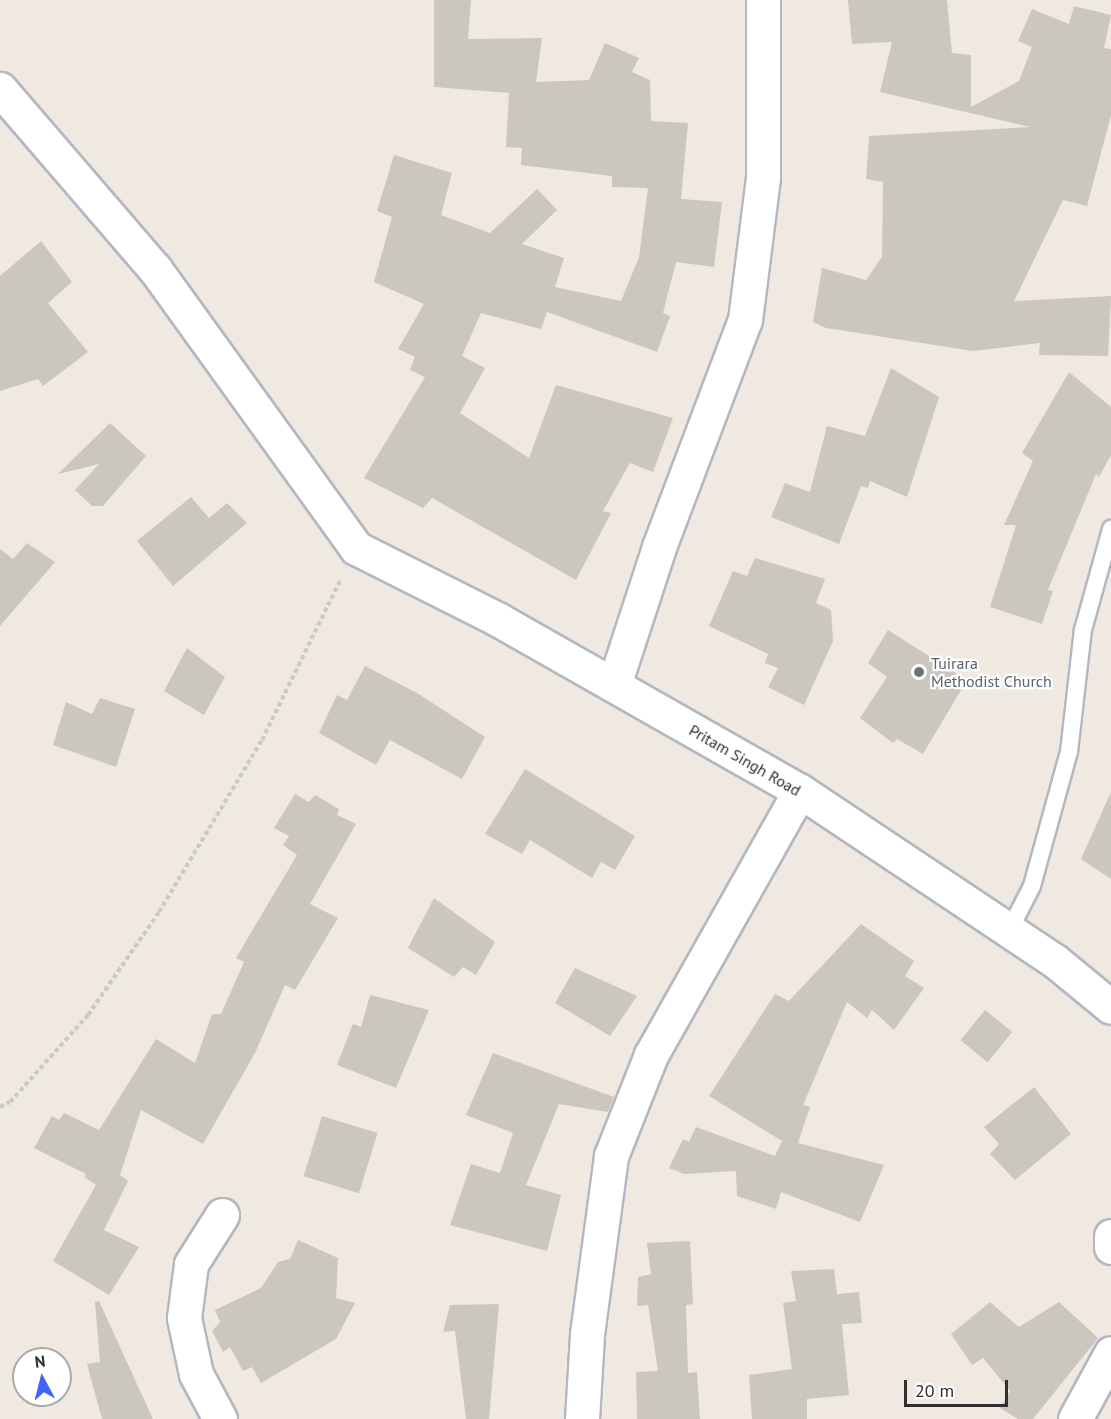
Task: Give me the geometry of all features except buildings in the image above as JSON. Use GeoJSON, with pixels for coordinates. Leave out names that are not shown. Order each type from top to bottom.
{"type":"FeatureCollection","features":[{"type":"Feature","properties":{"kind":"street"},"geometry":{"type":"LineString","coordinates":[[614,685],[659,547],[745,321],[763,177],[763,0]]}},
{"type":"Feature","properties":{"kind":"street"},"geometry":{"type":"LineString","coordinates":[[0,89],[155,268],[356,548]]}},
{"type":"Feature","properties":{"kind":"street","name":"Pritam Singh Road"},"geometry":{"type":"LineString","coordinates":[[356,548],[498,620],[800,791],[1055,961],[1111,1007]]}},
{"type":"Feature","properties":{"kind":"street"},"geometry":{"type":"LineString","coordinates":[[582,1419],[587,1334],[611,1156],[651,1055],[800,791]]}},
{"type":"Feature","properties":{"kind":"street"},"geometry":{"type":"LineString","coordinates":[[220,1419],[196,1374],[184,1318],[191,1264],[222,1215]]}},
{"type":"Feature","properties":{"kind":"street"},"geometry":{"type":"LineString","coordinates":[[1111,1236],[1111,1247]]}},
{"type":"Feature","properties":{"kind":"street"},"geometry":{"type":"LineString","coordinates":[[1075,1419],[1111,1353]]}},
{"type":"Feature","properties":{"kind":"lane"},"geometry":{"type":"LineString","coordinates":[[1009,931],[1032,886],[1068,752],[1083,630],[1111,529]]}},
{"type":"Feature","properties":{"kind":"path"},"geometry":{"type":"LineString","coordinates":[[0,1107],[10,1102],[88,1015],[159,912],[262,740],[356,548]]}},
{"type":"Feature","properties":{"kind":"place","name":"Tuirara Methodist Church"},"geometry":{"type":"Point","coordinates":[919,672]}}]}
